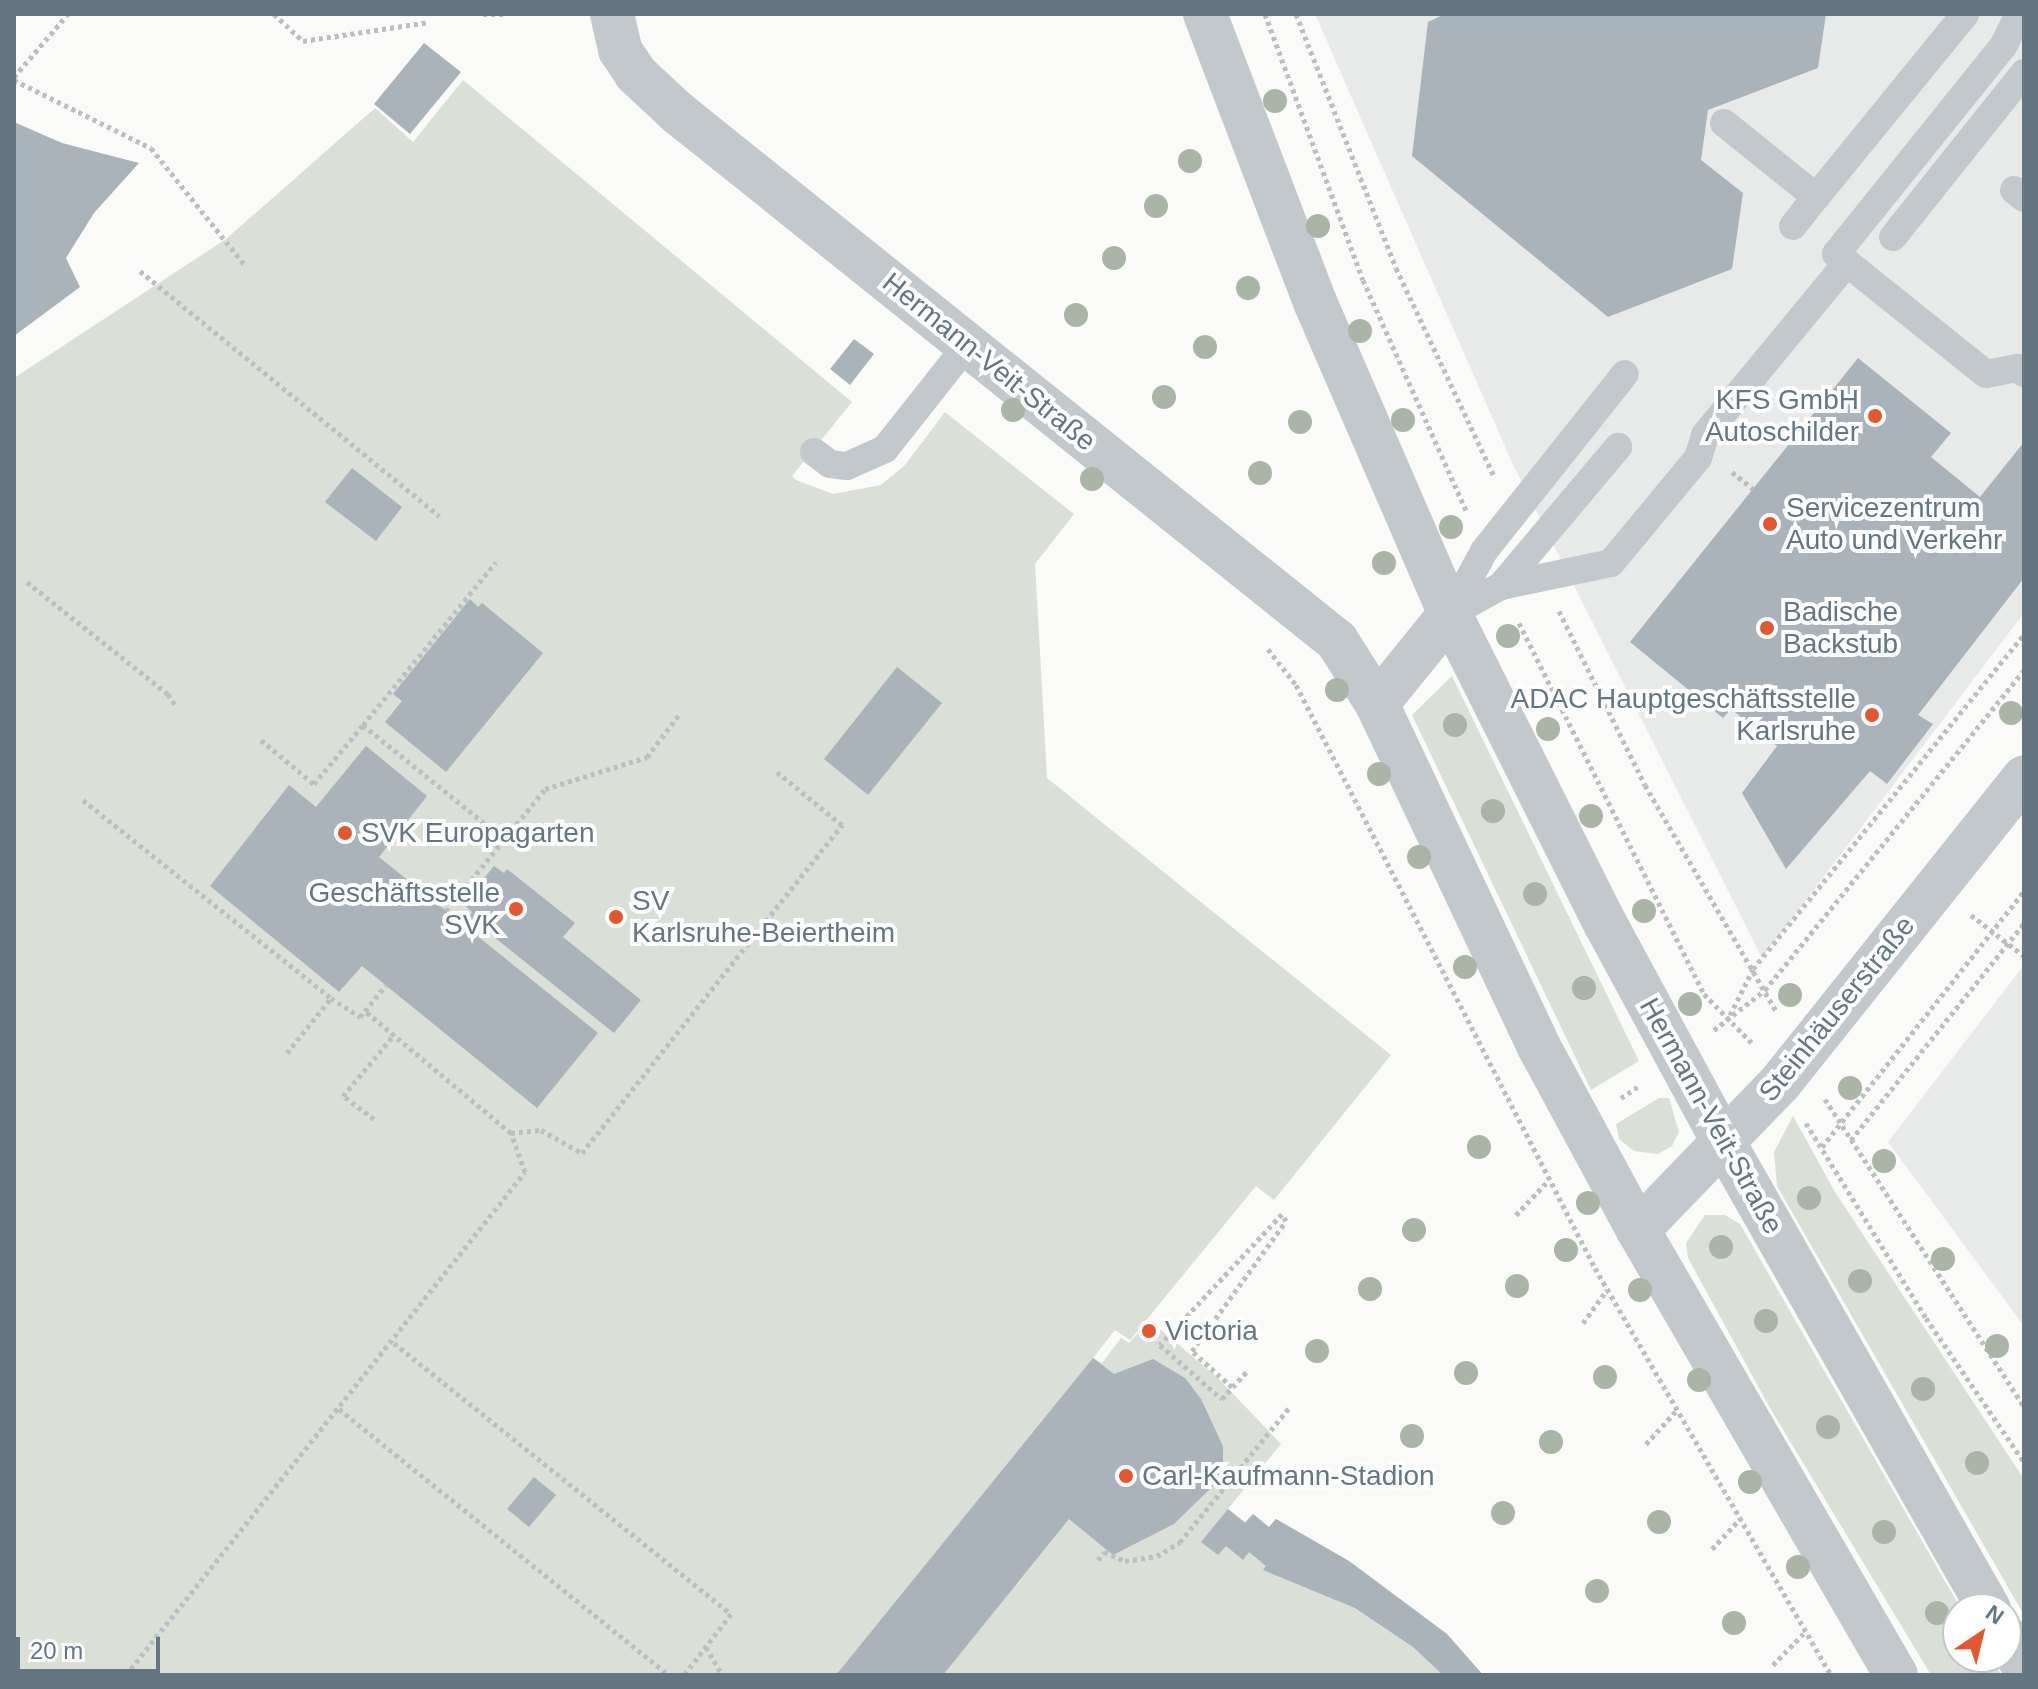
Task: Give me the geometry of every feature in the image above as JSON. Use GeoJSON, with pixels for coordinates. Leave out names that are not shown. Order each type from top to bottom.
{"type":"FeatureCollection","features":[{"type":"Feature","properties":{"kind":"street","name":"Hermann-Veit-Straße"},"geometry":{"type":"LineString","coordinates":[[612,14],[620,50],[657,94],[1337,641],[1377,704],[1538,1045],[1638,1230],[1896,1675]]}},
{"type":"Feature","properties":{"kind":"street","name":"Hermann-Veit-Straße"},"geometry":{"type":"LineString","coordinates":[[1205,14],[1315,302],[1450,614],[1679,1060],[1980,1593]]}},
{"type":"Feature","properties":{"kind":"street"},"geometry":{"type":"LineString","coordinates":[[1377,704],[1450,614]]}},
{"type":"Feature","properties":{"kind":"street","name":"Steinhäuserstraße"},"geometry":{"type":"LineString","coordinates":[[1638,1230],[1790,1071],[2024,777]]}},
{"type":"Feature","properties":{"kind":"lane"},"geometry":{"type":"LineString","coordinates":[[1793,226],[1965,14]]}},
{"type":"Feature","properties":{"kind":"lane"},"geometry":{"type":"LineString","coordinates":[[2019,14],[2004,45],[1836,254],[1986,374],[2017,368],[2024,373]]}},
{"type":"Feature","properties":{"kind":"lane"},"geometry":{"type":"LineString","coordinates":[[1893,237],[2024,73]]}},
{"type":"Feature","properties":{"kind":"lane"},"geometry":{"type":"LineString","coordinates":[[1724,123],[1816,197]]}},
{"type":"Feature","properties":{"kind":"lane"},"geometry":{"type":"LineString","coordinates":[[1450,614],[1501,586],[1611,563],[1698,458],[1705,435],[1847,263]]}},
{"type":"Feature","properties":{"kind":"lane"},"geometry":{"type":"LineString","coordinates":[[814,452],[830,464],[847,466],[885,449],[968,344]]}},
{"type":"Feature","properties":{"kind":"lane"},"geometry":{"type":"LineString","coordinates":[[1450,614],[1484,551],[1625,374]]}},
{"type":"Feature","properties":{"kind":"lane"},"geometry":{"type":"LineString","coordinates":[[1501,586],[1564,515],[1618,447]]}},
{"type":"Feature","properties":{"kind":"path"},"geometry":{"type":"LineString","coordinates":[[68,14],[14,79],[151,148],[244,264]]}},
{"type":"Feature","properties":{"kind":"path"},"geometry":{"type":"LineString","coordinates":[[274,14],[303,41],[428,22]]}},
{"type":"Feature","properties":{"kind":"path"},"geometry":{"type":"LineString","coordinates":[[483,14],[506,14]]}},
{"type":"Feature","properties":{"kind":"path"},"geometry":{"type":"LineString","coordinates":[[140,271],[439,516]]}},
{"type":"Feature","properties":{"kind":"path"},"geometry":{"type":"LineString","coordinates":[[261,740],[314,784],[496,562]]}},
{"type":"Feature","properties":{"kind":"path"},"geometry":{"type":"LineString","coordinates":[[27,582],[168,694],[175,705]]}},
{"type":"Feature","properties":{"kind":"path"},"geometry":{"type":"LineString","coordinates":[[1730,1016],[1753,969],[2024,634]]}},
{"type":"Feature","properties":{"kind":"path"},"geometry":{"type":"LineString","coordinates":[[1535,1152],[1679,1060],[1765,990],[2024,670]]}},
{"type":"Feature","properties":{"kind":"path"},"geometry":{"type":"LineString","coordinates":[[1296,685],[1607,1290],[1831,1675]]}},
{"type":"Feature","properties":{"kind":"path"},"geometry":{"type":"LineString","coordinates":[[446,911],[545,789],[647,757],[681,712]]}},
{"type":"Feature","properties":{"kind":"path"},"geometry":{"type":"LineString","coordinates":[[363,725],[504,839]]}},
{"type":"Feature","properties":{"kind":"path"},"geometry":{"type":"LineString","coordinates":[[511,1133],[541,1130],[582,1153],[842,825],[777,772]]}},
{"type":"Feature","properties":{"kind":"path"},"geometry":{"type":"LineString","coordinates":[[83,800],[331,998],[360,1017],[386,985]]}},
{"type":"Feature","properties":{"kind":"path"},"geometry":{"type":"LineString","coordinates":[[1935,889],[2024,956]]}},
{"type":"Feature","properties":{"kind":"path"},"geometry":{"type":"LineString","coordinates":[[1822,1147],[2024,891]]}},
{"type":"Feature","properties":{"kind":"path"},"geometry":{"type":"LineString","coordinates":[[1851,1140],[2024,923]]}},
{"type":"Feature","properties":{"kind":"path"},"geometry":{"type":"LineString","coordinates":[[287,1053],[331,998]]}},
{"type":"Feature","properties":{"kind":"path"},"geometry":{"type":"LineString","coordinates":[[126,1675],[394,1343],[525,1172],[511,1133],[365,1011]]}},
{"type":"Feature","properties":{"kind":"path"},"geometry":{"type":"LineString","coordinates":[[374,1119],[343,1096],[394,1035]]}},
{"type":"Feature","properties":{"kind":"path"},"geometry":{"type":"LineString","coordinates":[[1790,1071],[1840,1123],[2024,1407]]}},
{"type":"Feature","properties":{"kind":"path"},"geometry":{"type":"LineString","coordinates":[[1790,1071],[1822,1147],[1926,1318],[2024,1462]]}},
{"type":"Feature","properties":{"kind":"path"},"geometry":{"type":"LineString","coordinates":[[1516,1215],[1549,1180]]}},
{"type":"Feature","properties":{"kind":"path"},"geometry":{"type":"LineString","coordinates":[[1232,1387],[1192,1351],[1286,1221],[1282,1214],[1160,1345],[1222,1399],[1247,1371]]}},
{"type":"Feature","properties":{"kind":"path"},"geometry":{"type":"LineString","coordinates":[[1583,1323],[1607,1290]]}},
{"type":"Feature","properties":{"kind":"path"},"geometry":{"type":"LineString","coordinates":[[394,1343],[731,1614],[684,1675]]}},
{"type":"Feature","properties":{"kind":"path"},"geometry":{"type":"LineString","coordinates":[[1098,1560],[1104,1552],[1125,1561],[1157,1556],[1180,1542],[1289,1408]]}},
{"type":"Feature","properties":{"kind":"path"},"geometry":{"type":"LineString","coordinates":[[339,1409],[669,1675]]}},
{"type":"Feature","properties":{"kind":"path"},"geometry":{"type":"LineString","coordinates":[[1646,1444],[1677,1410]]}},
{"type":"Feature","properties":{"kind":"path"},"geometry":{"type":"LineString","coordinates":[[1712,1549],[1740,1519]]}},
{"type":"Feature","properties":{"kind":"path"},"geometry":{"type":"LineString","coordinates":[[1773,1665],[1806,1631]]}},
{"type":"Feature","properties":{"kind":"path"},"geometry":{"type":"LineString","coordinates":[[706,1647],[722,1675]]}},
{"type":"Feature","properties":{"kind":"shaded area"},"geometry":{"type":"Polygon","coordinates":[[[1315,14],[2024,14],[2024,613],[1762,958],[1514,467],[1315,14]]]}},
{"type":"Feature","properties":{"kind":"shaded area","name":"SV Karlsruhe-Beiertheim"},"geometry":{"type":"Polygon","coordinates":[[[463,80],[852,402],[792,476],[796,480],[833,494],[881,485],[905,465],[945,412],[1074,514],[1035,564],[1047,778],[1391,1055],[1274,1200],[1256,1186],[1130,1340],[1115,1330],[1093,1358],[1102,1363],[1121,1338],[1129,1343],[1149,1320],[1216,1376],[1281,1444],[1228,1509],[1245,1522],[1253,1514],[1269,1527],[1276,1519],[1349,1561],[1447,1634],[1483,1675],[14,1675],[14,378],[226,239],[375,108],[413,142],[463,80]]]}},
{"type":"Feature","properties":{"kind":"shaded area"},"geometry":{"type":"Polygon","coordinates":[[[1452,676],[1639,1061],[1591,1090],[1412,715],[1452,676]]]}},
{"type":"Feature","properties":{"kind":"shaded area"},"geometry":{"type":"Polygon","coordinates":[[[2024,965],[2024,1326],[1888,1142],[2024,965]]]}},
{"type":"Feature","properties":{"kind":"shaded area"},"geometry":{"type":"Polygon","coordinates":[[[1659,1098],[1669,1098],[1679,1132],[1672,1146],[1658,1154],[1634,1151],[1619,1139],[1616,1124],[1659,1098]]]}},
{"type":"Feature","properties":{"kind":"shaded area"},"geometry":{"type":"Polygon","coordinates":[[[1793,1116],[1835,1192],[2024,1479],[2024,1615],[2022,1593],[2011,1593],[1777,1186],[1774,1152],[1793,1116]]]}},
{"type":"Feature","properties":{"kind":"shaded area"},"geometry":{"type":"Polygon","coordinates":[[[1705,1215],[1725,1215],[1740,1224],[1952,1593],[1942,1593],[1942,1673],[2001,1675],[1931,1675],[1770,1408],[1688,1258],[1686,1243],[1705,1215]]]}},
{"type":"Feature","properties":{"kind":"building"},"geometry":{"type":"Polygon","coordinates":[[[1445,14],[1826,14],[1818,68],[1708,110],[1701,160],[1743,193],[1732,269],[1608,317],[1412,156],[1428,22],[1445,14]]]}},
{"type":"Feature","properties":{"kind":"building"},"geometry":{"type":"Polygon","coordinates":[[[424,43],[461,72],[410,134],[374,104],[424,43]]]}},
{"type":"Feature","properties":{"kind":"building"},"geometry":{"type":"Polygon","coordinates":[[[14,122],[62,143],[139,163],[94,213],[66,258],[80,287],[14,336],[14,122]]]}},
{"type":"Feature","properties":{"kind":"building"},"geometry":{"type":"Polygon","coordinates":[[[854,339],[874,354],[850,385],[830,369],[854,339]]]}},
{"type":"Feature","properties":{"kind":"building"},"geometry":{"type":"Polygon","coordinates":[[[1858,358],[1951,433],[1931,457],[1980,497],[2024,442],[2024,578],[1918,715],[1933,724],[1887,784],[1870,771],[1786,869],[1742,793],[1777,746],[1731,709],[1723,718],[1630,642],[1858,358]]]}},
{"type":"Feature","properties":{"kind":"building"},"geometry":{"type":"Polygon","coordinates":[[[352,468],[402,507],[376,541],[325,502],[352,468]]]}},
{"type":"Feature","properties":{"kind":"building"},"geometry":{"type":"Polygon","coordinates":[[[470,599],[478,607],[482,603],[543,653],[446,772],[385,722],[402,701],[393,694],[470,599]]]}},
{"type":"Feature","properties":{"kind":"building"},"geometry":{"type":"Polygon","coordinates":[[[897,667],[942,703],[868,795],[824,759],[897,667]]]}},
{"type":"Feature","properties":{"kind":"building"},"geometry":{"type":"Polygon","coordinates":[[[366,746],[427,796],[379,857],[598,1033],[537,1108],[362,966],[339,992],[210,886],[289,785],[316,807],[366,746]]]}},
{"type":"Feature","properties":{"kind":"building"},"geometry":{"type":"Polygon","coordinates":[[[494,866],[504,873],[507,869],[575,923],[563,937],[641,1000],[614,1033],[469,917],[472,912],[463,904],[494,866]]]}},
{"type":"Feature","properties":{"kind":"building"},"geometry":{"type":"Polygon","coordinates":[[[1093,1358],[1114,1374],[1153,1359],[1185,1378],[1201,1399],[1223,1446],[1223,1471],[1216,1483],[1174,1524],[1113,1555],[1069,1519],[943,1675],[836,1675],[1093,1358]]]}},
{"type":"Feature","properties":{"kind":"building"},"geometry":{"type":"Polygon","coordinates":[[[534,1477],[556,1495],[529,1527],[507,1509],[534,1477]]]}},
{"type":"Feature","properties":{"kind":"building"},"geometry":{"type":"Polygon","coordinates":[[[1228,1509],[1245,1523],[1253,1514],[1269,1527],[1276,1519],[1349,1561],[1447,1634],[1483,1675],[1443,1675],[1413,1647],[1355,1608],[1263,1570],[1266,1566],[1249,1552],[1243,1560],[1226,1546],[1218,1555],[1201,1542],[1228,1509]]]}},
{"type":"Feature","properties":{"kind":"place","name":"KFS GmbH Autoschilder"},"geometry":{"type":"Point","coordinates":[1875,416]}},
{"type":"Feature","properties":{"kind":"place","name":"Servicezentrum Auto und Verkehr"},"geometry":{"type":"Point","coordinates":[1770,524]}},
{"type":"Feature","properties":{"kind":"place","name":"Badische Backstub"},"geometry":{"type":"Point","coordinates":[1767,628]}},
{"type":"Feature","properties":{"kind":"place","name":"ADAC Hauptgeschäftsstelle Karlsruhe"},"geometry":{"type":"Point","coordinates":[1872,715]}},
{"type":"Feature","properties":{"kind":"place","name":"SVK Europagarten"},"geometry":{"type":"Point","coordinates":[345,833]}},
{"type":"Feature","properties":{"kind":"place","name":"Geschäftsstelle SVK"},"geometry":{"type":"Point","coordinates":[516,909]}},
{"type":"Feature","properties":{"kind":"place","name":"SV Karlsruhe-Beiertheim"},"geometry":{"type":"Point","coordinates":[616,917]}},
{"type":"Feature","properties":{"kind":"place","name":"Victoria"},"geometry":{"type":"Point","coordinates":[1149,1331]}},
{"type":"Feature","properties":{"kind":"place","name":"Carl-Kaufmann-Stadion"},"geometry":{"type":"Point","coordinates":[1126,1476]}}]}
